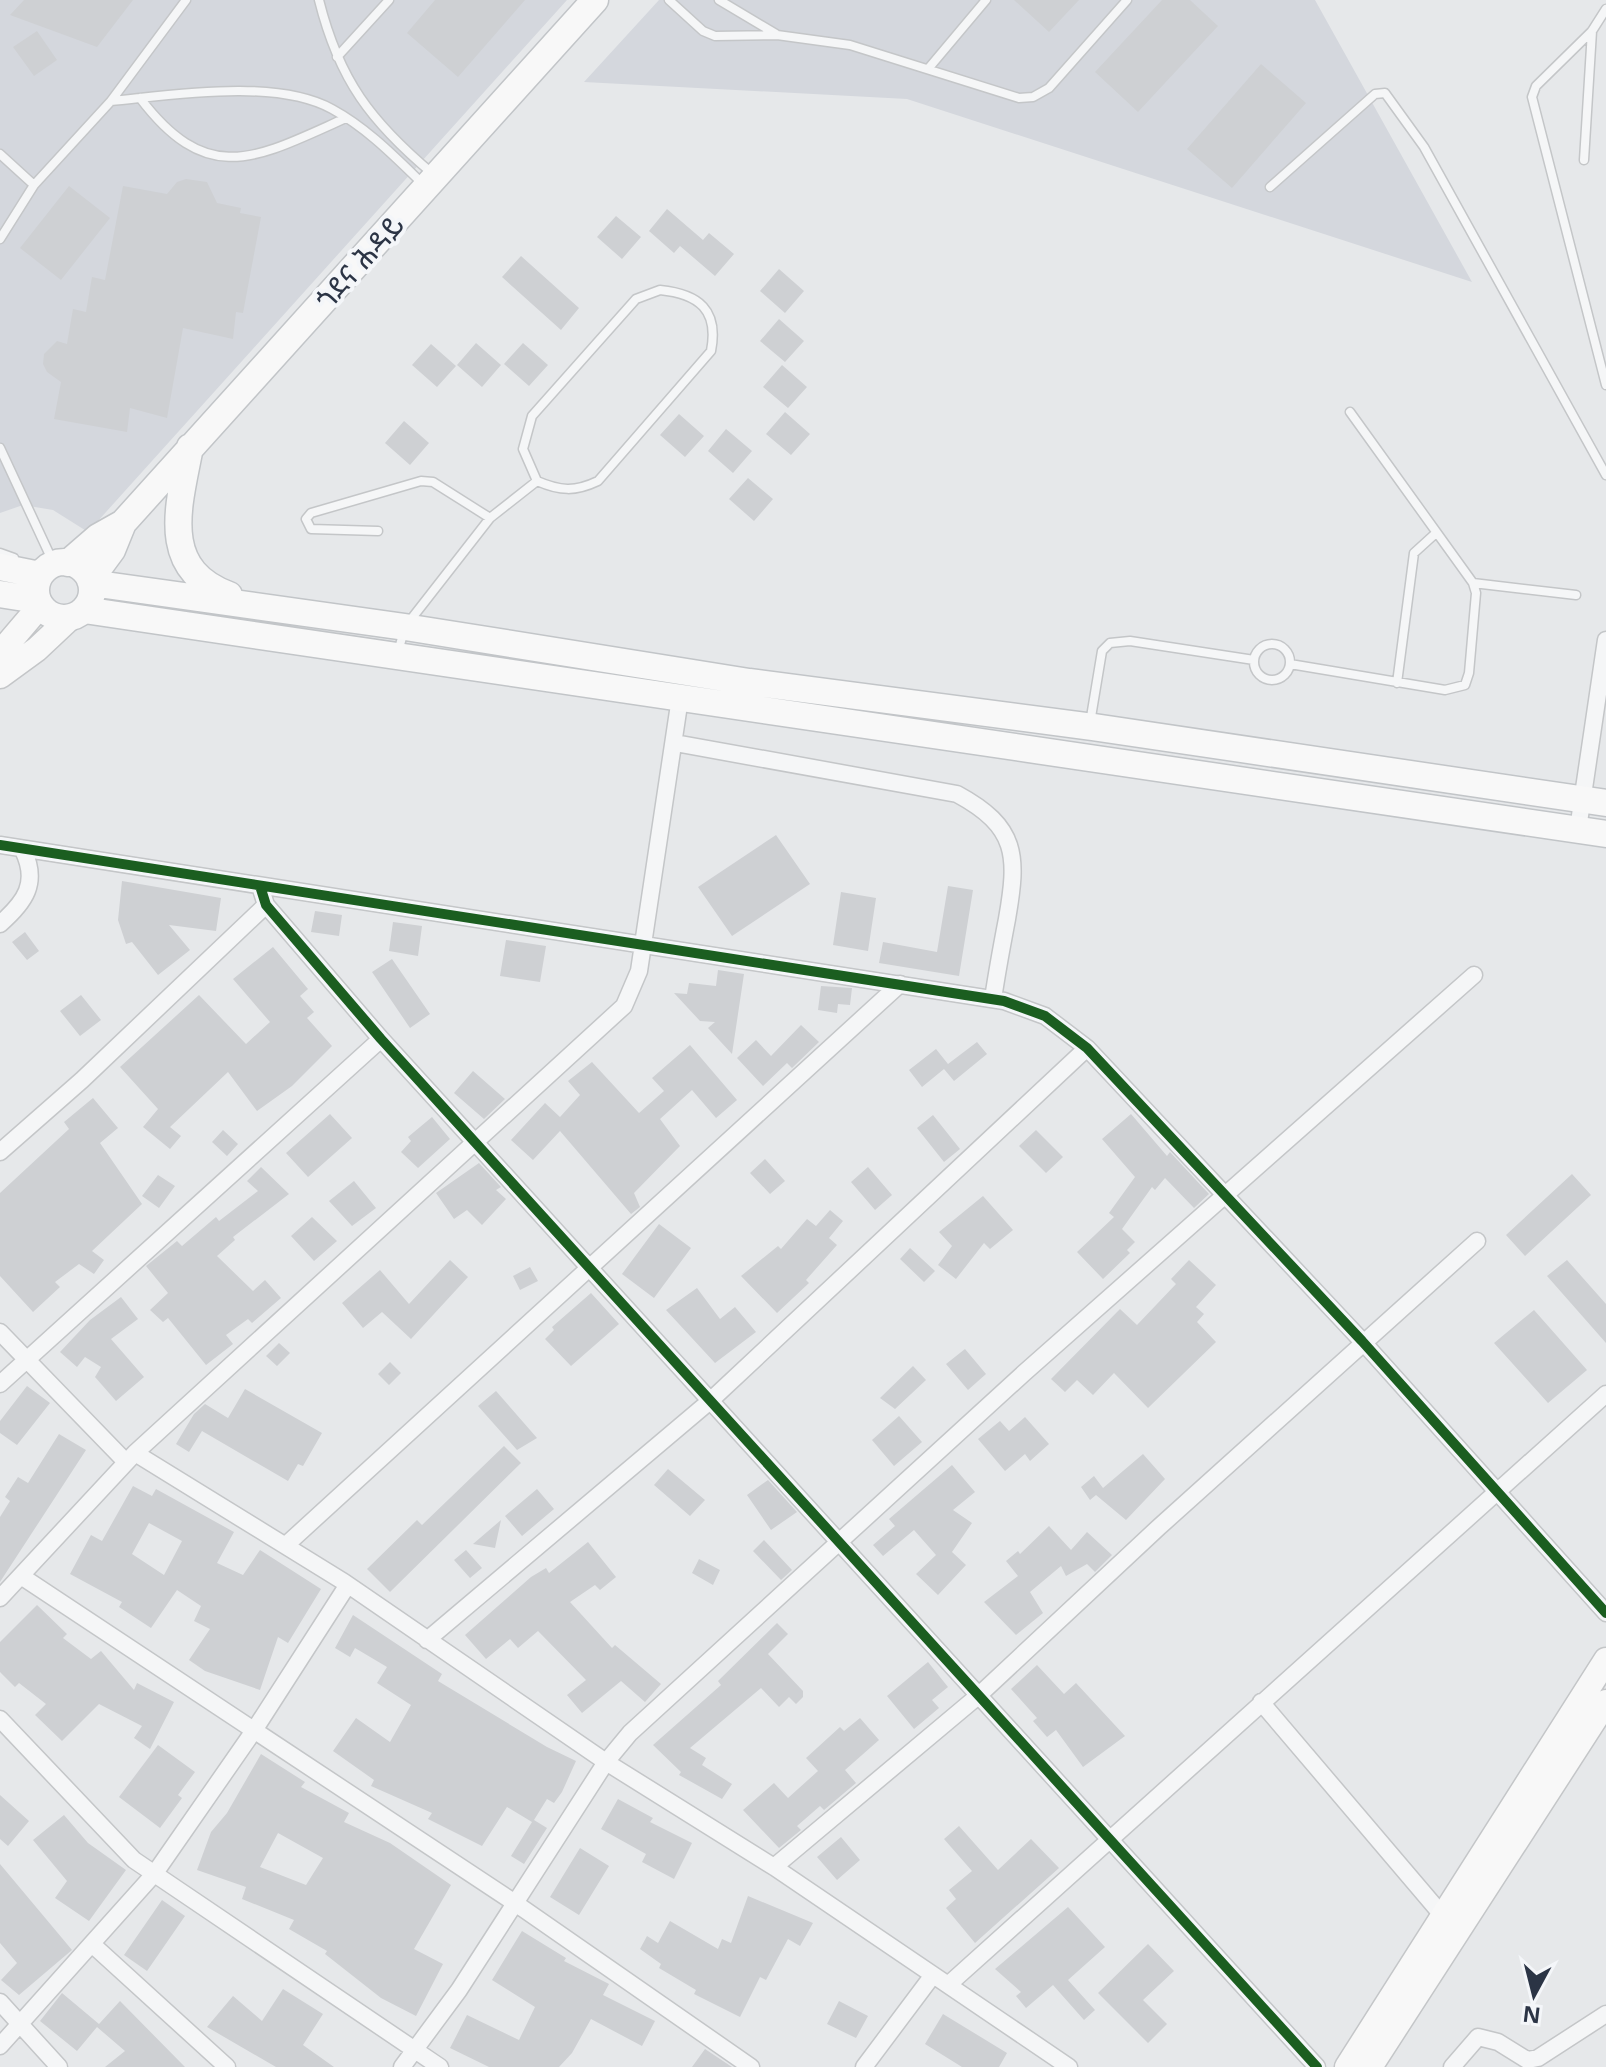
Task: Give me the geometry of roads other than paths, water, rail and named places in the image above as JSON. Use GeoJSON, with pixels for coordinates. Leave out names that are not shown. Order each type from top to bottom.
{"type":"FeatureCollection","features":[{"type":"Feature","properties":{"kind":"main road","name":"ጎደና ሕዳይ"},"geometry":{"type":"LineString","coordinates":[[123,523],[595,0]]}},
{"type":"Feature","properties":{"kind":"main road"},"geometry":{"type":"LineString","coordinates":[[190,447],[179,504],[179,544],[199,580],[217,591],[251,604]]}},
{"type":"Feature","properties":{"kind":"main road"},"geometry":{"type":"LineString","coordinates":[[123,523],[98,537],[48,579],[48,614],[77,614],[397,654],[1606,834]]}},
{"type":"Feature","properties":{"kind":"main road"},"geometry":{"type":"LineString","coordinates":[[90,582],[112,550],[123,523]]}},
{"type":"Feature","properties":{"kind":"main road"},"geometry":{"type":"LineString","coordinates":[[0,594],[77,566],[90,582],[91,597],[77,614]]}},
{"type":"Feature","properties":{"kind":"main road"},"geometry":{"type":"LineString","coordinates":[[0,567],[48,579]]}},
{"type":"Feature","properties":{"kind":"main road"},"geometry":{"type":"LineString","coordinates":[[90,582],[405,627],[749,682],[1089,726],[1594,801]]}},
{"type":"Feature","properties":{"kind":"street"},"geometry":{"type":"LineString","coordinates":[[0,653],[48,579]]}},
{"type":"Feature","properties":{"kind":"street"},"geometry":{"type":"LineString","coordinates":[[0,676],[77,614]]}},
{"type":"Feature","properties":{"kind":"street"},"geometry":{"type":"LineString","coordinates":[[1578,829],[1594,801],[1606,640]]}},
{"type":"Feature","properties":{"kind":"street"},"geometry":{"type":"LineString","coordinates":[[0,1598],[131,1458],[624,1006],[639,971],[680,698]]}},
{"type":"Feature","properties":{"kind":"street"},"geometry":{"type":"LineString","coordinates":[[675,743],[957,794],[985,809],[1001,827],[1012,848],[1015,874],[993,999]]}},
{"type":"Feature","properties":{"kind":"street"},"geometry":{"type":"LineString","coordinates":[[0,845],[993,999],[1045,1016],[1087,1048],[1500,1491],[1606,1613]]}},
{"type":"Feature","properties":{"kind":"street"},"geometry":{"type":"LineString","coordinates":[[0,924],[27,895],[30,868],[23,850]]}},
{"type":"Feature","properties":{"kind":"street"},"geometry":{"type":"LineString","coordinates":[[260,886],[266,905],[381,1039],[592,1266],[838,1543],[1317,2067]]}},
{"type":"Feature","properties":{"kind":"street"},"geometry":{"type":"LineString","coordinates":[[0,1152],[82,1080],[266,905]]}},
{"type":"Feature","properties":{"kind":"street"},"geometry":{"type":"LineString","coordinates":[[402,2067],[416,2051],[515,1903],[606,1762],[630,1733],[1224,1196],[1474,975]]}},
{"type":"Feature","properties":{"kind":"street"},"geometry":{"type":"LineString","coordinates":[[286,1545],[900,984]]}},
{"type":"Feature","properties":{"kind":"street"},"geometry":{"type":"LineString","coordinates":[[0,1384],[381,1039]]}},
{"type":"Feature","properties":{"kind":"street"},"geometry":{"type":"LineString","coordinates":[[427,1640],[470,1607],[710,1401],[1087,1048]]}},
{"type":"Feature","properties":{"kind":"street"},"geometry":{"type":"LineString","coordinates":[[774,1867],[978,1696],[1362,1341],[1477,1241]]}},
{"type":"Feature","properties":{"kind":"street"},"geometry":{"type":"LineString","coordinates":[[0,1332],[24,1360],[131,1458],[286,1545],[606,1762],[774,1867],[1069,2067]]}},
{"type":"Feature","properties":{"kind":"street"},"geometry":{"type":"LineString","coordinates":[[948,1985],[1110,1843],[1261,1702],[1606,1394]]}},
{"type":"Feature","properties":{"kind":"street"},"geometry":{"type":"LineString","coordinates":[[21,1576],[515,1903],[751,2067]]}},
{"type":"Feature","properties":{"kind":"street"},"geometry":{"type":"LineString","coordinates":[[0,2046],[155,1873],[253,1732],[347,1586]]}},
{"type":"Feature","properties":{"kind":"street"},"geometry":{"type":"LineString","coordinates":[[1347,2067],[1606,1660]]}},
{"type":"Feature","properties":{"kind":"street"},"geometry":{"type":"LineString","coordinates":[[1261,1702],[1443,1916]]}},
{"type":"Feature","properties":{"kind":"street"},"geometry":{"type":"LineString","coordinates":[[1370,2067],[1606,1702]]}},
{"type":"Feature","properties":{"kind":"street"},"geometry":{"type":"LineString","coordinates":[[0,1719],[134,1860],[440,2067]]}},
{"type":"Feature","properties":{"kind":"street"},"geometry":{"type":"LineString","coordinates":[[93,1945],[227,2067]]}},
{"type":"Feature","properties":{"kind":"street"},"geometry":{"type":"LineString","coordinates":[[864,2067],[933,1975]]}},
{"type":"Feature","properties":{"kind":"street"},"geometry":{"type":"LineString","coordinates":[[0,2002],[59,2067]]}},
{"type":"Feature","properties":{"kind":"street"},"geometry":{"type":"LineString","coordinates":[[1452,2067],[1478,2037],[1498,2042],[1527,2060],[1538,2058],[1606,2014]]}},
{"type":"Feature","properties":{"kind":"lane"},"geometry":{"type":"LineString","coordinates":[[0,239],[34,185],[111,101],[186,0]]}},
{"type":"Feature","properties":{"kind":"lane"},"geometry":{"type":"LineString","coordinates":[[319,0],[337,57],[369,114],[432,183]]}},
{"type":"Feature","properties":{"kind":"lane"},"geometry":{"type":"LineString","coordinates":[[337,57],[389,0]]}},
{"type":"Feature","properties":{"kind":"lane"},"geometry":{"type":"LineString","coordinates":[[669,0],[703,31],[715,36],[777,35],[850,45],[1019,98],[1033,97],[1049,88],[1127,0]]}},
{"type":"Feature","properties":{"kind":"lane"},"geometry":{"type":"LineString","coordinates":[[719,0],[777,35]]}},
{"type":"Feature","properties":{"kind":"lane"},"geometry":{"type":"LineString","coordinates":[[928,69],[986,0]]}},
{"type":"Feature","properties":{"kind":"lane"},"geometry":{"type":"LineString","coordinates":[[1606,9],[1592,31],[1536,86],[1532,97],[1606,385]]}},
{"type":"Feature","properties":{"kind":"lane"},"geometry":{"type":"LineString","coordinates":[[1584,160],[1592,31]]}},
{"type":"Feature","properties":{"kind":"lane"},"geometry":{"type":"LineString","coordinates":[[111,101],[257,93],[319,103],[346,118],[432,183]]}},
{"type":"Feature","properties":{"kind":"lane"},"geometry":{"type":"LineString","coordinates":[[1270,187],[1364,102],[1375,94],[1385,93],[1424,147],[1606,475]]}},
{"type":"Feature","properties":{"kind":"lane"},"geometry":{"type":"LineString","coordinates":[[140,98],[174,139],[203,152],[228,158],[278,148],[346,118]]}},
{"type":"Feature","properties":{"kind":"lane"},"geometry":{"type":"LineString","coordinates":[[0,154],[34,185]]}},
{"type":"Feature","properties":{"kind":"lane"},"geometry":{"type":"LineString","coordinates":[[660,290],[677,292],[699,301],[709,314],[713,338],[711,351],[598,481],[579,490],[567,490],[537,481],[523,449],[532,416],[636,299],[660,290]]}},
{"type":"Feature","properties":{"kind":"lane"},"geometry":{"type":"LineString","coordinates":[[1290,664],[1445,690],[1465,685],[1476,602],[1473,583],[1350,412]]}},
{"type":"Feature","properties":{"kind":"lane"},"geometry":{"type":"LineString","coordinates":[[0,448],[48,579]]}},
{"type":"Feature","properties":{"kind":"lane"},"geometry":{"type":"LineString","coordinates":[[378,531],[311,529],[306,519],[311,513],[421,481],[433,482],[490,518]]}},
{"type":"Feature","properties":{"kind":"lane"},"geometry":{"type":"LineString","coordinates":[[397,654],[405,627],[490,518],[537,481]]}},
{"type":"Feature","properties":{"kind":"lane"},"geometry":{"type":"LineString","coordinates":[[1397,683],[1414,553],[1436,533]]}},
{"type":"Feature","properties":{"kind":"lane"},"geometry":{"type":"LineString","coordinates":[[0,553],[48,579]]}},
{"type":"Feature","properties":{"kind":"lane"},"geometry":{"type":"LineString","coordinates":[[1473,583],[1576,595]]}},
{"type":"Feature","properties":{"kind":"lane"},"geometry":{"type":"LineString","coordinates":[[1089,726],[1102,651],[1110,643],[1130,641],[1254,660]]}},
{"type":"Feature","properties":{"kind":"lane"},"geometry":{"type":"LineString","coordinates":[[1277,644],[1286,649],[1290,664],[1283,676],[1268,679],[1256,670],[1254,660],[1262,647],[1277,644]]}}]}
